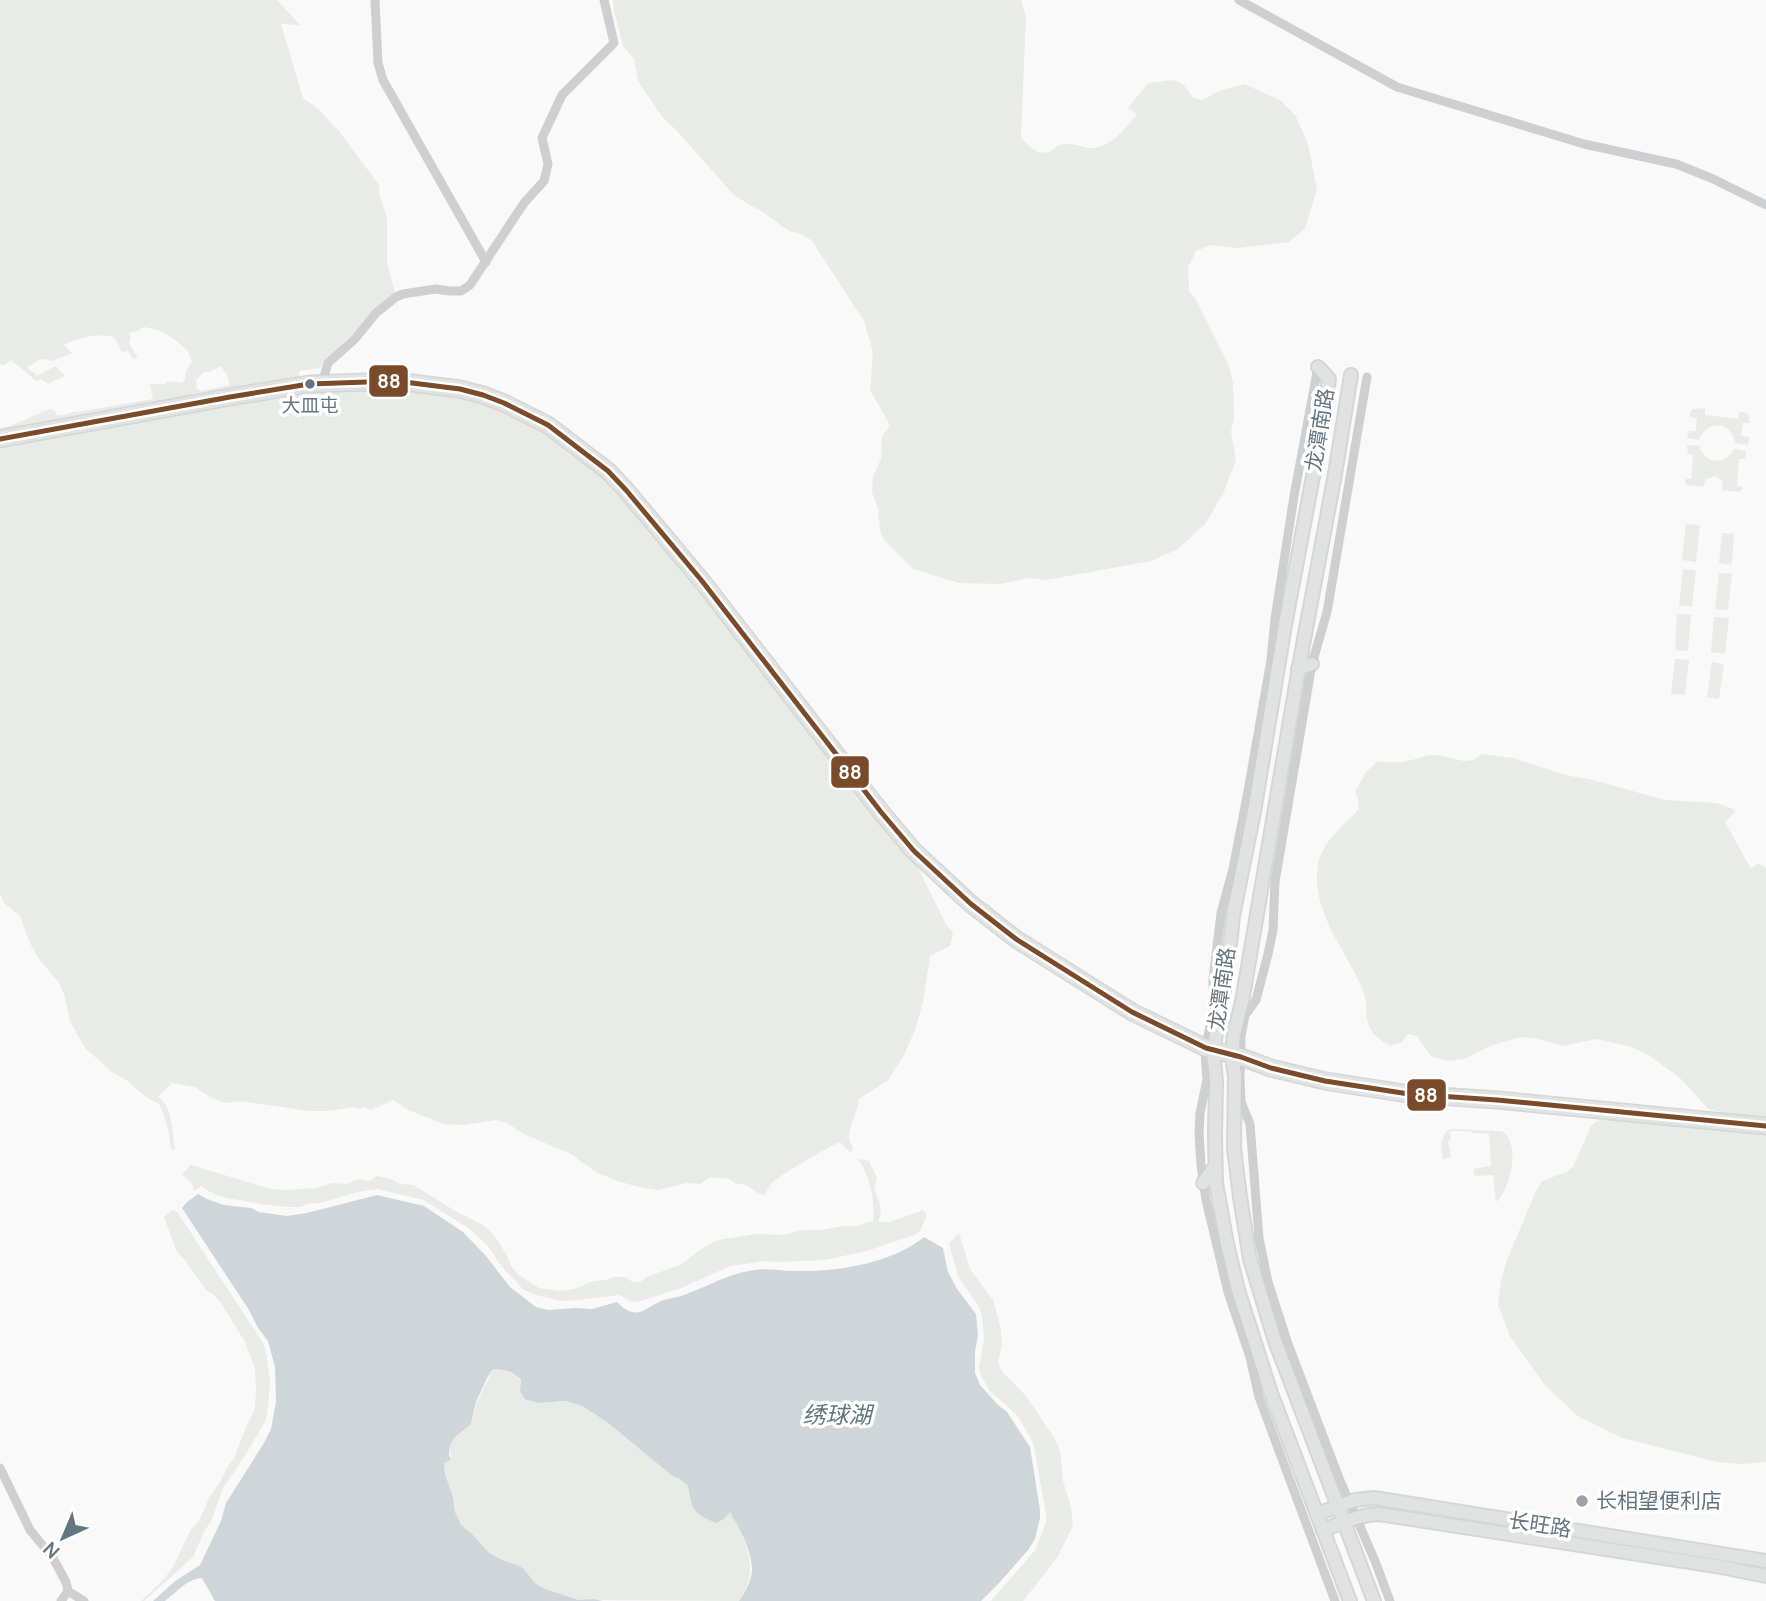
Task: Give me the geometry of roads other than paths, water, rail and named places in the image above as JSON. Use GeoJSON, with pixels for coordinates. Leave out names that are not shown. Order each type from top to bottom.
{"type":"FeatureCollection","features":[{"type":"Feature","properties":{"kind":"highway"},"geometry":{"type":"LineString","coordinates":[[0,439],[309,384],[396,382],[460,389],[483,395],[548,425],[608,471],[702,580],[914,851],[971,904],[1040,956],[1132,1012],[1209,1049],[1325,1082],[1388,1091],[1766,1126]]}},
{"type":"Feature","properties":{"kind":"main road","name":"龙潭南路"},"geometry":{"type":"LineString","coordinates":[[1318,367],[1329,379],[1321,434],[1233,916],[1227,973],[1209,1049],[1216,1082],[1216,1183],[1238,1290],[1271,1393],[1350,1601]]}},
{"type":"Feature","properties":{"kind":"main road","name":"龙潭南路"},"geometry":{"type":"LineString","coordinates":[[1351,375],[1242,1002],[1234,1034],[1237,1056],[1234,1136],[1240,1197],[1256,1282],[1275,1341],[1350,1520],[1374,1601]]}},
{"type":"Feature","properties":{"kind":"main road"},"geometry":{"type":"LineString","coordinates":[[1298,669],[1312,664]]}},
{"type":"Feature","properties":{"kind":"main road"},"geometry":{"type":"LineString","coordinates":[[1227,973],[1246,976]]}},
{"type":"Feature","properties":{"kind":"main road"},"geometry":{"type":"LineString","coordinates":[[1215,1136],[1234,1136]]}},
{"type":"Feature","properties":{"kind":"main road"},"geometry":{"type":"LineString","coordinates":[[1203,1183],[1215,1166]]}},
{"type":"Feature","properties":{"kind":"main road","name":"长旺路"},"geometry":{"type":"LineString","coordinates":[[1317,1514],[1343,1503],[1374,1498],[1766,1561]]}},
{"type":"Feature","properties":{"kind":"main road","name":"长旺路"},"geometry":{"type":"LineString","coordinates":[[1323,1531],[1369,1514],[1716,1566],[1766,1576]]}},
{"type":"Feature","properties":{"kind":"street"},"geometry":{"type":"LineString","coordinates":[[375,0],[378,63],[383,80],[485,262]]}},
{"type":"Feature","properties":{"kind":"street"},"geometry":{"type":"LineString","coordinates":[[322,383],[328,363],[390,302],[403,294],[435,289],[461,291],[470,285],[524,203],[544,181],[548,164],[542,138],[562,95],[614,43],[604,0]]}},
{"type":"Feature","properties":{"kind":"street"},"geometry":{"type":"LineString","coordinates":[[1238,0],[1397,88],[1584,144],[1676,164],[1766,205]]}},
{"type":"Feature","properties":{"kind":"street"},"geometry":{"type":"LineString","coordinates":[[1318,367],[1294,496],[1271,660],[1248,791],[1222,913],[1213,979],[1207,1080],[1200,1112],[1203,1183],[1228,1292],[1253,1369],[1259,1397],[1335,1601]]}},
{"type":"Feature","properties":{"kind":"street"},"geometry":{"type":"LineString","coordinates":[[1343,1503],[1268,1282],[1259,1238],[1250,1124],[1241,1102],[1237,1056],[1245,1015],[1256,1000],[1271,941],[1275,882],[1312,664],[1327,612],[1367,377]]}},
{"type":"Feature","properties":{"kind":"street"},"geometry":{"type":"LineString","coordinates":[[0,1468],[30,1530],[53,1558],[68,1591],[84,1601]]}},
{"type":"Feature","properties":{"kind":"street"},"geometry":{"type":"LineString","coordinates":[[1350,1520],[1375,1562],[1390,1601]]}},
{"type":"Feature","properties":{"kind":"street"},"geometry":{"type":"LineString","coordinates":[[61,1601],[68,1591]]}},
{"type":"Feature","properties":{"kind":"water","name":"绣球湖"},"geometry":{"type":"Polygon","coordinates":[[[198,1194],[224,1205],[287,1216],[377,1195],[424,1206],[463,1232],[510,1287],[536,1307],[548,1310],[592,1309],[617,1302],[630,1311],[640,1312],[662,1301],[741,1273],[761,1269],[813,1271],[847,1268],[897,1253],[924,1237],[943,1248],[948,1272],[976,1314],[978,1336],[975,1373],[980,1385],[1007,1412],[1030,1447],[1040,1510],[1035,1539],[981,1601],[739,1601],[746,1590],[752,1570],[750,1555],[730,1512],[716,1523],[703,1517],[692,1505],[688,1486],[607,1422],[582,1406],[566,1401],[539,1403],[525,1399],[520,1391],[521,1380],[508,1372],[493,1369],[476,1402],[471,1424],[455,1437],[450,1445],[451,1460],[444,1463],[455,1512],[461,1525],[488,1552],[523,1568],[535,1583],[545,1589],[579,1600],[603,1601],[215,1601],[202,1578],[187,1583],[165,1601],[153,1601],[174,1582],[200,1565],[221,1521],[226,1503],[271,1429],[276,1402],[275,1367],[268,1341],[182,1208],[198,1194]]]}},
{"type":"Feature","properties":{"kind":"place","name":"大皿屯"},"geometry":{"type":"Point","coordinates":[310,384]}},
{"type":"Feature","properties":{"kind":"place","name":"长相望便利店"},"geometry":{"type":"Point","coordinates":[1582,1501]}}]}
